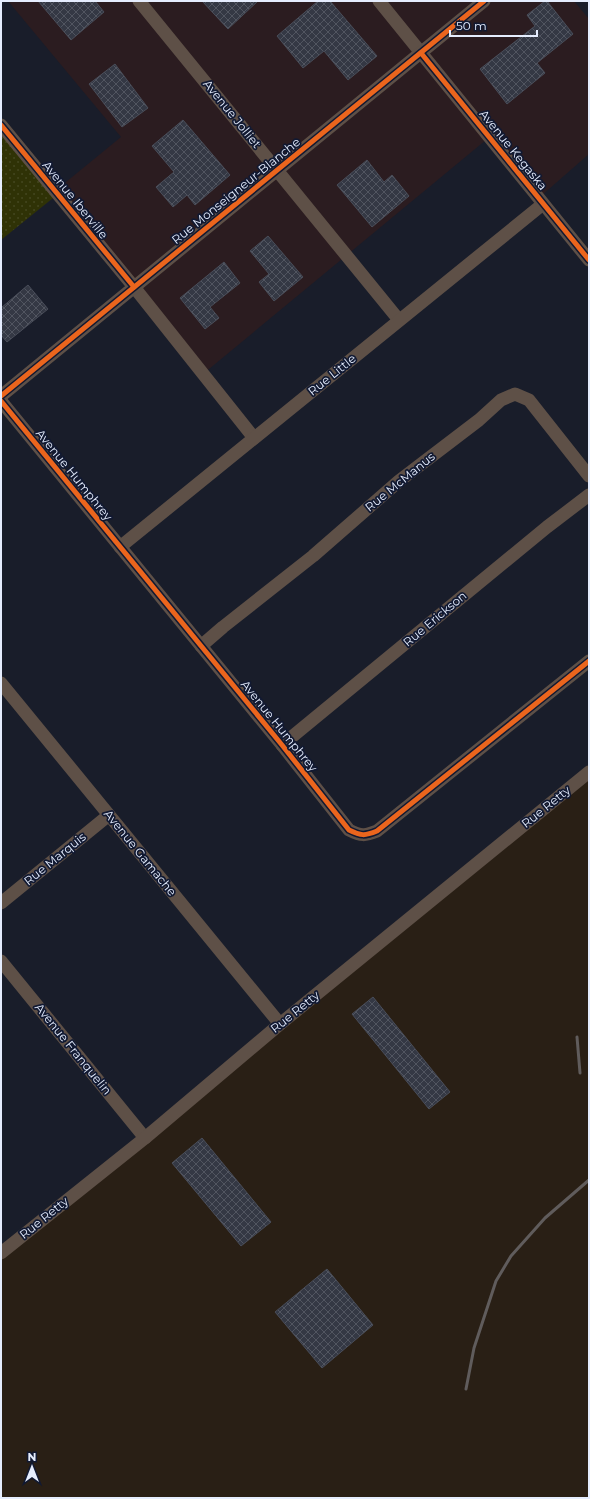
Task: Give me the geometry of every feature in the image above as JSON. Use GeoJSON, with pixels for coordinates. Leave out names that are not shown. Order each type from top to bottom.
{"type":"FeatureCollection","features":[{"type":"Feature","properties":{"kind":"street","name":"Avenue Jolliet"},"geometry":{"type":"LineString","coordinates":[[139,1],[399,320]]}},
{"type":"Feature","properties":{"kind":"street","name":"Avenue Kegaska"},"geometry":{"type":"LineString","coordinates":[[379,1],[589,260]]}},
{"type":"Feature","properties":{"kind":"street","name":"Rue Monseigneur-Blanche"},"geometry":{"type":"LineString","coordinates":[[1,396],[484,1]]}},
{"type":"Feature","properties":{"kind":"street","name":"Avenue Iberville"},"geometry":{"type":"LineString","coordinates":[[1,125],[134,287],[254,438]]}},
{"type":"Feature","properties":{"kind":"street","name":"Rue Little"},"geometry":{"type":"LineString","coordinates":[[120,547],[543,204]]}},
{"type":"Feature","properties":{"kind":"street","name":"Rue McManus"},"geometry":{"type":"LineString","coordinates":[[201,646],[314,556],[399,481],[479,420],[501,400],[515,394],[529,400],[589,476]]}},
{"type":"Feature","properties":{"kind":"street","name":"Avenue Humphrey"},"geometry":{"type":"LineString","coordinates":[[1,401],[282,744],[349,830],[356,834],[367,836],[377,831],[589,661]]}},
{"type":"Feature","properties":{"kind":"street","name":"Rue Erickson"},"geometry":{"type":"LineString","coordinates":[[282,744],[547,527],[589,495]]}},
{"type":"Feature","properties":{"kind":"street","name":"Avenue Gamache"},"geometry":{"type":"LineString","coordinates":[[1,682],[280,1024]]}},
{"type":"Feature","properties":{"kind":"street","name":"Rue Retty"},"geometry":{"type":"LineString","coordinates":[[2,1249],[144,1138],[280,1024],[589,772]]}},
{"type":"Feature","properties":{"kind":"street","name":"Rue Marquis"},"geometry":{"type":"LineString","coordinates":[[1,903],[109,815]]}},
{"type":"Feature","properties":{"kind":"street","name":"Avenue Franquelin"},"geometry":{"type":"LineString","coordinates":[[1,961],[144,1138]]}},
{"type":"Feature","properties":{"kind":"shaded area"},"geometry":{"type":"Polygon","coordinates":[[[8,1],[574,1],[589,19],[589,154],[541,196],[492,135],[203,374],[55,191],[121,137],[8,1]]]}},
{"type":"Feature","properties":{"kind":"shaded area"},"geometry":{"type":"Polygon","coordinates":[[[589,772],[589,1498],[1,1498],[1,1253],[589,772]]]}},
{"type":"Feature","properties":{"kind":"green space"},"geometry":{"type":"Polygon","coordinates":[[[1,125],[58,194],[1,240],[1,125]]]}},
{"type":"Feature","properties":{"kind":"building"},"geometry":{"type":"Polygon","coordinates":[[[38,1],[95,1],[104,12],[71,40],[38,1]]]}},
{"type":"Feature","properties":{"kind":"building"},"geometry":{"type":"Polygon","coordinates":[[[202,1],[258,1],[228,29],[202,1]]]}},
{"type":"Feature","properties":{"kind":"building"},"geometry":{"type":"Polygon","coordinates":[[[318,1],[330,1],[377,56],[348,80],[324,51],[303,68],[277,36],[318,1]]]}},
{"type":"Feature","properties":{"kind":"building"},"geometry":{"type":"Polygon","coordinates":[[[547,1],[573,34],[537,63],[545,73],[507,104],[480,69],[535,26],[527,15],[547,1]]]}},
{"type":"Feature","properties":{"kind":"building"},"geometry":{"type":"Polygon","coordinates":[[[115,64],[148,108],[122,127],[89,84],[115,64]]]}},
{"type":"Feature","properties":{"kind":"building"},"geometry":{"type":"Polygon","coordinates":[[[183,120],[230,175],[195,205],[187,195],[173,207],[156,187],[174,172],[152,146],[183,120]]]}},
{"type":"Feature","properties":{"kind":"building"},"geometry":{"type":"Polygon","coordinates":[[[367,160],[384,182],[392,175],[409,196],[372,227],[337,185],[367,160]]]}},
{"type":"Feature","properties":{"kind":"building"},"geometry":{"type":"Polygon","coordinates":[[[268,236],[303,277],[274,301],[259,282],[269,274],[250,251],[268,236]]]}},
{"type":"Feature","properties":{"kind":"building"},"geometry":{"type":"Polygon","coordinates":[[[224,262],[240,283],[210,307],[219,318],[205,329],[180,298],[224,262]]]}},
{"type":"Feature","properties":{"kind":"building"},"geometry":{"type":"Polygon","coordinates":[[[28,285],[48,309],[7,342],[1,335],[1,308],[28,285]]]}},
{"type":"Feature","properties":{"kind":"building"},"geometry":{"type":"Polygon","coordinates":[[[373,997],[450,1092],[429,1109],[352,1014],[373,997]]]}},
{"type":"Feature","properties":{"kind":"building"},"geometry":{"type":"Polygon","coordinates":[[[202,1138],[271,1222],[241,1246],[172,1163],[202,1138]]]}},
{"type":"Feature","properties":{"kind":"building"},"geometry":{"type":"Polygon","coordinates":[[[327,1269],[373,1325],[322,1368],[275,1312],[327,1269]]]}},
{"type":"Feature","properties":{"kind":"railway"},"geometry":{"type":"LineString","coordinates":[[577,1037],[580,1073]]}},
{"type":"Feature","properties":{"kind":"railway"},"geometry":{"type":"LineString","coordinates":[[466,1389],[474,1348],[496,1281],[511,1256],[545,1218],[589,1180]]}},
{"type":"Feature","properties":{"kind":"cycle path"},"geometry":{"type":"LineString","coordinates":[[1,396],[484,1]]}},
{"type":"Feature","properties":{"kind":"cycle path"},"geometry":{"type":"LineString","coordinates":[[421,53],[589,260]]}},
{"type":"Feature","properties":{"kind":"cycle path"},"geometry":{"type":"LineString","coordinates":[[1,125],[134,287]]}},
{"type":"Feature","properties":{"kind":"cycle path"},"geometry":{"type":"LineString","coordinates":[[1,401],[282,745],[349,830],[353,832],[363,835],[377,831],[589,661]]}}]}
